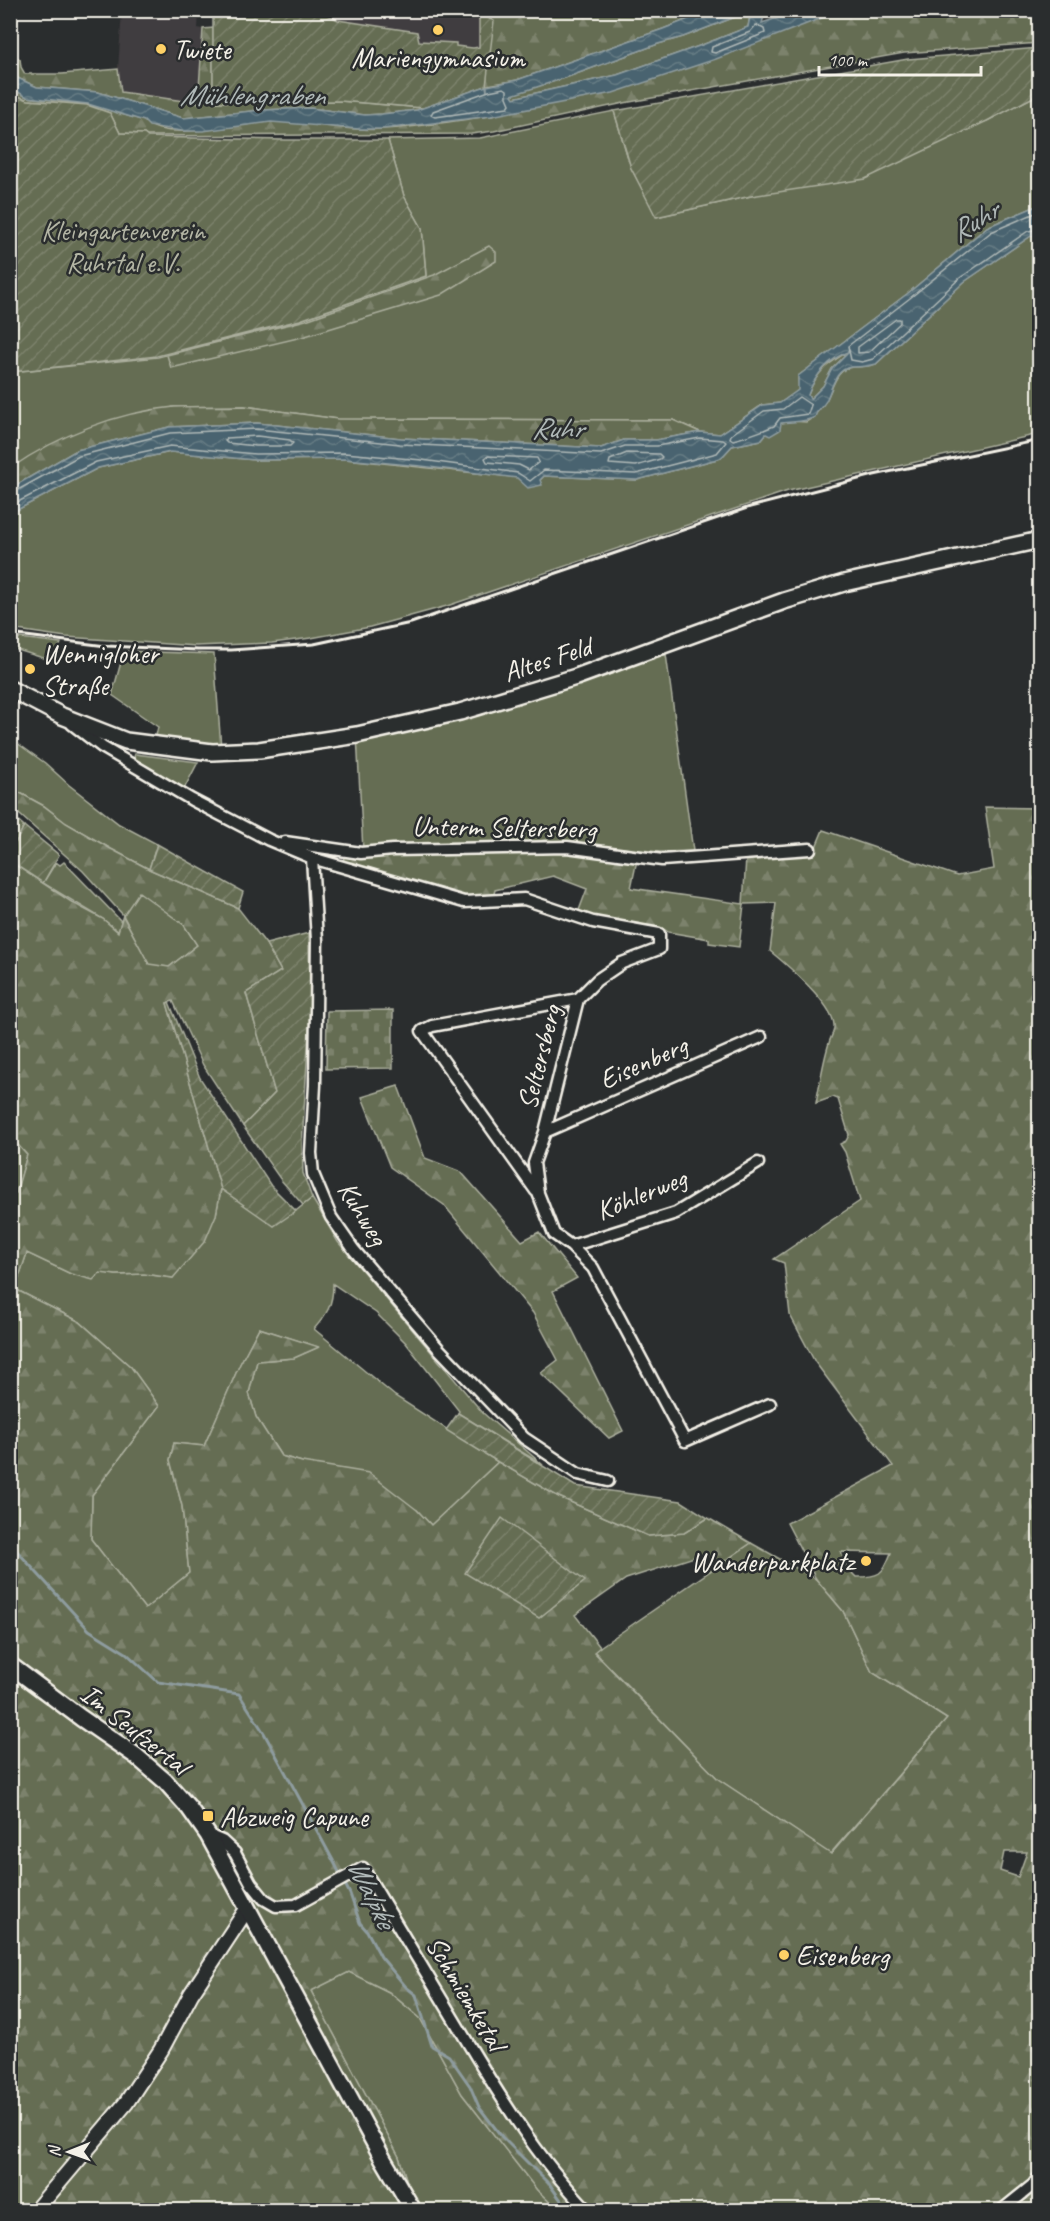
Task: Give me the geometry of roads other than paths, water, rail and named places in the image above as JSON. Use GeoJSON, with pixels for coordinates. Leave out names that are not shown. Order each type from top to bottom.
{"type":"FeatureCollection","features":[{"type":"Feature","properties":{"kind":"main road","name":"Altes Feld"},"geometry":{"type":"LineString","coordinates":[[62,716],[126,741],[212,753],[259,750],[357,735],[460,712],[576,677],[784,601],[844,583],[1040,540]]}},
{"type":"Feature","properties":{"kind":"main road"},"geometry":{"type":"LineString","coordinates":[[10,689],[62,716]]}},
{"type":"Feature","properties":{"kind":"main road","name":"Im Seufzertal"},"geometry":{"type":"LineString","coordinates":[[10,1665],[136,1756],[165,1781],[189,1808],[208,1835],[413,2211]]}},
{"type":"Feature","properties":{"kind":"street"},"geometry":{"type":"LineString","coordinates":[[62,716],[102,747],[192,800],[269,840],[312,858]]}},
{"type":"Feature","properties":{"kind":"street"},"geometry":{"type":"LineString","coordinates":[[120,758],[126,741]]}},
{"type":"Feature","properties":{"kind":"street","name":"Unterm Seltersberg"},"geometry":{"type":"LineString","coordinates":[[269,840],[349,852],[567,847],[662,860],[810,849]]}},
{"type":"Feature","properties":{"kind":"street","name":"Seltersberg"},"geometry":{"type":"LineString","coordinates":[[312,858],[464,902],[524,899],[593,922],[658,934],[659,949],[622,963],[597,980],[578,999],[545,1131],[534,1163],[538,1193],[554,1234],[571,1246],[593,1268],[685,1441],[770,1404]]}},
{"type":"Feature","properties":{"kind":"street","name":"Kuhweg"},"geometry":{"type":"LineString","coordinates":[[312,858],[317,940],[315,1085],[310,1153],[313,1174],[331,1217],[354,1250],[438,1348],[524,1438],[578,1474],[608,1481]]}},
{"type":"Feature","properties":{"kind":"street"},"geometry":{"type":"LineString","coordinates":[[538,1193],[422,1031],[432,1026],[578,999]]}},
{"type":"Feature","properties":{"kind":"street","name":"Eisenberg"},"geometry":{"type":"LineString","coordinates":[[545,1131],[761,1036]]}},
{"type":"Feature","properties":{"kind":"street","name":"Köhlerweg"},"geometry":{"type":"LineString","coordinates":[[571,1246],[676,1213],[758,1163]]}},
{"type":"Feature","properties":{"kind":"street","name":"Schmiemketal"},"geometry":{"type":"LineString","coordinates":[[208,1835],[222,1841],[235,1853],[251,1883],[264,1899],[276,1906],[296,1905],[363,1868],[517,2121],[545,2162],[588,2211]]}},
{"type":"Feature","properties":{"kind":"street"},"geometry":{"type":"LineString","coordinates":[[1040,1853],[1040,1864]]}},
{"type":"Feature","properties":{"kind":"street"},"geometry":{"type":"LineString","coordinates":[[36,2211],[126,2103],[161,2050],[191,1994],[247,1910]]}},
{"type":"Feature","properties":{"kind":"street"},"geometry":{"type":"LineString","coordinates":[[1002,2211],[1033,2185],[1040,2176]]}},
{"type":"Feature","properties":{"kind":"water"},"geometry":{"type":"Polygon","coordinates":[[[709,11],[751,11],[771,11],[765,13],[762,23],[797,11],[840,11],[716,59],[613,93],[491,116],[383,129],[271,122],[203,131],[182,131],[149,126],[144,121],[88,104],[27,97],[11,88],[11,75],[37,87],[98,92],[183,118],[310,108],[365,115],[382,114],[417,110],[486,86],[487,92],[487,86],[517,80],[709,11]],[[751,11],[683,37],[512,95],[514,98],[617,75],[748,27],[751,11]]]}},
{"type":"Feature","properties":{"kind":"water"},"geometry":{"type":"Polygon","coordinates":[[[1039,205],[1039,234],[1031,236],[964,282],[876,364],[851,367],[841,371],[815,417],[803,421],[781,423],[780,430],[770,436],[766,434],[761,440],[732,446],[721,458],[637,480],[544,476],[540,480],[542,485],[528,488],[517,478],[421,466],[345,459],[255,460],[170,452],[98,468],[11,513],[11,488],[77,450],[169,427],[257,423],[401,438],[601,448],[624,440],[656,440],[700,432],[720,434],[763,405],[780,403],[798,390],[798,376],[907,294],[987,227],[1039,205]],[[850,351],[830,362],[819,374],[808,395],[810,399],[823,386],[832,369],[850,351]]]}},
{"type":"Feature","properties":{"kind":"waterway","name":"Walpke"},"geometry":{"type":"LineString","coordinates":[[10,1539],[17,1551],[89,1630],[126,1653],[158,1682],[239,1694],[264,1733],[335,1864],[350,1894],[360,1923],[381,1957],[406,1987],[416,1995],[432,2046],[449,2056],[470,2086],[479,2107],[502,2137],[550,2185],[568,2210]]}},
{"type":"Feature","properties":{"kind":"waterway","name":"Walpke"},"geometry":{"type":"LineString","coordinates":[[1029,2210],[1040,2197]]}},
{"type":"Feature","properties":{"kind":"railway"},"geometry":{"type":"LineString","coordinates":[[10,634],[106,646],[198,650],[314,644],[411,623],[750,507],[874,475],[1040,440]]}},
{"type":"Feature","properties":{"kind":"place","name":"Mariengymnasium"},"geometry":{"type":"Point","coordinates":[438,30]}},
{"type":"Feature","properties":{"kind":"place","name":"Twiete"},"geometry":{"type":"Point","coordinates":[161,49]}},
{"type":"Feature","properties":{"kind":"place","name":"Wennigloher Straße"},"geometry":{"type":"Point","coordinates":[30,669]}},
{"type":"Feature","properties":{"kind":"place","name":"Wanderparkplatz"},"geometry":{"type":"Point","coordinates":[866,1561]}},
{"type":"Feature","properties":{"kind":"place","name":"Abzweig Capune"},"geometry":{"type":"Point","coordinates":[208,1816]}},
{"type":"Feature","properties":{"kind":"place","name":"Eisenberg"},"geometry":{"type":"Point","coordinates":[784,1955]}},
{"type":"Feature","properties":{"kind":"water label","name":"Mühlengraben"},"geometry":{"type":"Point","coordinates":[252,95]}},
{"type":"Feature","properties":{"kind":"water label","name":"Ruhr"},"geometry":{"type":"Point","coordinates":[974,221]}},
{"type":"Feature","properties":{"kind":"water label","name":"Ruhr"},"geometry":{"type":"Point","coordinates":[557,428]}},
{"type":"Feature","properties":{"kind":"park label","name":"Kleingartenverein Ruhrtal e.V."},"geometry":{"type":"Point","coordinates":[123,246]}}]}
